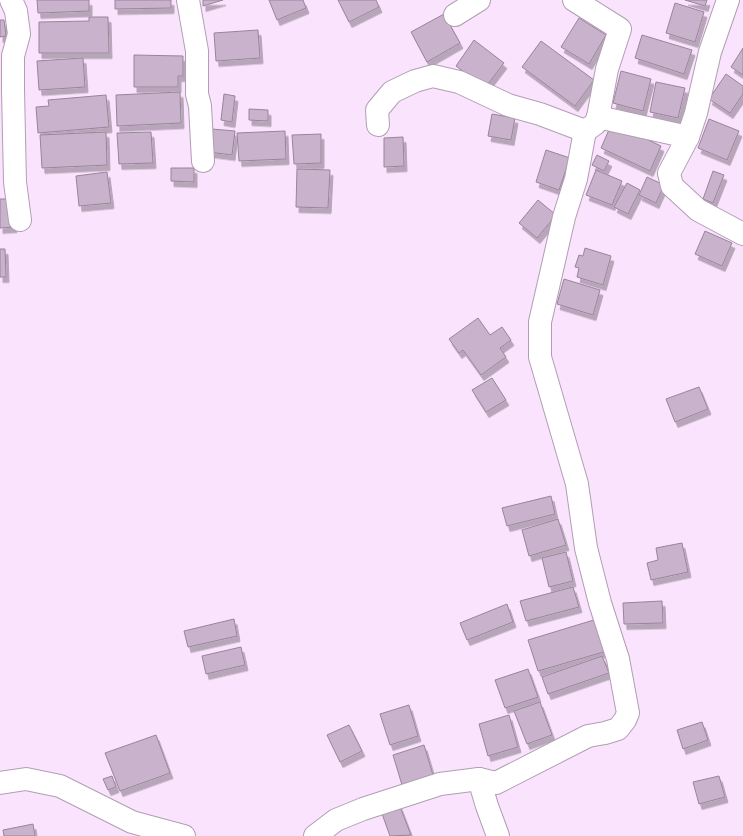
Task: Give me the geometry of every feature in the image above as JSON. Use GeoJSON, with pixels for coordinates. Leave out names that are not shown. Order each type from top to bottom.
{"type":"FeatureCollection","features":[{"type":"Feature","properties":{"kind":"street"},"geometry":{"type":"LineString","coordinates":[[11,0],[16,11],[19,34],[13,56],[13,90],[15,182],[20,220]]}},
{"type":"Feature","properties":{"kind":"street"},"geometry":{"type":"LineString","coordinates":[[188,0],[198,51],[197,94],[200,106],[203,161]]}},
{"type":"Feature","properties":{"kind":"street"},"geometry":{"type":"LineString","coordinates":[[455,14],[479,0]]}},
{"type":"Feature","properties":{"kind":"street"},"geometry":{"type":"LineString","coordinates":[[316,836],[336,820],[440,784],[479,779],[496,783],[588,736],[618,729],[628,713],[618,659],[600,603],[586,548],[577,484],[540,357],[540,322],[564,217],[620,29],[574,0]]}},
{"type":"Feature","properties":{"kind":"street"},"geometry":{"type":"LineString","coordinates":[[728,0],[710,52],[696,113],[688,136],[669,173],[672,186],[698,210],[743,234]]}},
{"type":"Feature","properties":{"kind":"street"},"geometry":{"type":"LineString","coordinates":[[378,125],[378,110],[392,92],[415,81],[433,76],[459,82],[508,105],[540,114],[592,124],[688,136]]}},
{"type":"Feature","properties":{"kind":"street"},"geometry":{"type":"LineString","coordinates":[[479,779],[498,836]]}},
{"type":"Feature","properties":{"kind":"street"},"geometry":{"type":"LineString","coordinates":[[0,782],[26,780],[60,786],[132,822],[184,836]]}},
{"type":"Feature","properties":{"kind":"building"},"geometry":{"type":"Polygon","coordinates":[[[37,0],[89,0],[89,11],[38,13],[37,0]]]}},
{"type":"Feature","properties":{"kind":"building"},"geometry":{"type":"Polygon","coordinates":[[[115,0],[171,0],[171,8],[115,9],[115,0]]]}},
{"type":"Feature","properties":{"kind":"building"},"geometry":{"type":"Polygon","coordinates":[[[203,0],[223,0],[203,6],[203,0]]]}},
{"type":"Feature","properties":{"kind":"building"},"geometry":{"type":"Polygon","coordinates":[[[269,0],[303,0],[306,8],[277,20],[269,0]]]}},
{"type":"Feature","properties":{"kind":"building"},"geometry":{"type":"Polygon","coordinates":[[[338,0],[376,0],[379,7],[349,22],[338,0]]]}},
{"type":"Feature","properties":{"kind":"building"},"geometry":{"type":"Polygon","coordinates":[[[685,0],[707,0],[705,6],[685,0]]]}},
{"type":"Feature","properties":{"kind":"building"},"geometry":{"type":"Polygon","coordinates":[[[675,3],[704,12],[695,42],[666,33],[675,3]]]}},
{"type":"Feature","properties":{"kind":"building"},"geometry":{"type":"Polygon","coordinates":[[[444,14],[460,43],[427,62],[411,32],[444,14]]]}},
{"type":"Feature","properties":{"kind":"building"},"geometry":{"type":"Polygon","coordinates":[[[89,17],[108,17],[109,53],[39,53],[39,22],[89,21],[89,17]]]}},
{"type":"Feature","properties":{"kind":"building"},"geometry":{"type":"Polygon","coordinates":[[[579,18],[606,35],[589,64],[561,47],[579,18]]]}},
{"type":"Feature","properties":{"kind":"building"},"geometry":{"type":"Polygon","coordinates":[[[0,20],[4,20],[6,36],[0,37],[0,20]]]}},
{"type":"Feature","properties":{"kind":"building"},"geometry":{"type":"Polygon","coordinates":[[[258,30],[260,58],[216,61],[214,33],[258,30]]]}},
{"type":"Feature","properties":{"kind":"building"},"geometry":{"type":"Polygon","coordinates":[[[642,35],[692,50],[684,74],[635,58],[642,35]]]}},
{"type":"Feature","properties":{"kind":"building"},"geometry":{"type":"Polygon","coordinates":[[[474,40],[504,63],[485,88],[456,66],[474,40]]]}},
{"type":"Feature","properties":{"kind":"building"},"geometry":{"type":"Polygon","coordinates":[[[541,41],[594,80],[575,106],[522,67],[541,41]]]}},
{"type":"Feature","properties":{"kind":"building"},"geometry":{"type":"Polygon","coordinates":[[[743,48],[743,75],[731,67],[743,48]]]}},
{"type":"Feature","properties":{"kind":"building"},"geometry":{"type":"Polygon","coordinates":[[[134,55],[183,56],[183,76],[178,76],[178,87],[134,87],[134,55]]]}},
{"type":"Feature","properties":{"kind":"building"},"geometry":{"type":"Polygon","coordinates":[[[83,58],[85,87],[39,90],[37,61],[83,58]]]}},
{"type":"Feature","properties":{"kind":"building"},"geometry":{"type":"Polygon","coordinates":[[[621,71],[651,79],[643,111],[613,103],[621,71]]]}},
{"type":"Feature","properties":{"kind":"building"},"geometry":{"type":"Polygon","coordinates":[[[726,74],[743,86],[743,94],[730,113],[709,99],[726,74]]]}},
{"type":"Feature","properties":{"kind":"building"},"geometry":{"type":"Polygon","coordinates":[[[656,82],[685,88],[678,118],[650,112],[656,82]]]}},
{"type":"Feature","properties":{"kind":"building"},"geometry":{"type":"Polygon","coordinates":[[[180,92],[181,123],[117,126],[116,95],[180,92]]]}},
{"type":"Feature","properties":{"kind":"building"},"geometry":{"type":"Polygon","coordinates":[[[224,94],[235,96],[232,122],[221,120],[224,94]]]}},
{"type":"Feature","properties":{"kind":"building"},"geometry":{"type":"Polygon","coordinates":[[[106,95],[109,127],[38,133],[36,107],[49,106],[48,100],[106,95]]]}},
{"type":"Feature","properties":{"kind":"building"},"geometry":{"type":"Polygon","coordinates":[[[249,109],[268,110],[268,121],[249,120],[249,109]]]}},
{"type":"Feature","properties":{"kind":"building"},"geometry":{"type":"Polygon","coordinates":[[[492,114],[515,118],[511,140],[488,136],[492,114]]]}},
{"type":"Feature","properties":{"kind":"building"},"geometry":{"type":"Polygon","coordinates":[[[709,119],[739,131],[727,160],[698,148],[709,119]]]}},
{"type":"Feature","properties":{"kind":"building"},"geometry":{"type":"Polygon","coordinates":[[[612,123],[661,146],[650,171],[601,148],[612,123]]]}},
{"type":"Feature","properties":{"kind":"building"},"geometry":{"type":"Polygon","coordinates":[[[212,129],[235,131],[232,155],[209,152],[212,129]]]}},
{"type":"Feature","properties":{"kind":"building"},"geometry":{"type":"Polygon","coordinates":[[[285,131],[286,159],[239,161],[237,133],[285,131]]]}},
{"type":"Feature","properties":{"kind":"building"},"geometry":{"type":"Polygon","coordinates":[[[106,132],[107,165],[42,168],[40,135],[106,132]]]}},
{"type":"Feature","properties":{"kind":"building"},"geometry":{"type":"Polygon","coordinates":[[[151,132],[153,163],[119,164],[117,133],[151,132]]]}},
{"type":"Feature","properties":{"kind":"building"},"geometry":{"type":"Polygon","coordinates":[[[321,134],[321,163],[294,164],[292,135],[321,134]]]}},
{"type":"Feature","properties":{"kind":"building"},"geometry":{"type":"Polygon","coordinates":[[[403,137],[404,166],[384,167],[384,138],[403,137]]]}},
{"type":"Feature","properties":{"kind":"building"},"geometry":{"type":"Polygon","coordinates":[[[546,150],[570,158],[559,190],[536,182],[546,150]]]}},
{"type":"Feature","properties":{"kind":"building"},"geometry":{"type":"Polygon","coordinates":[[[597,155],[609,161],[604,171],[592,165],[597,155]]]}},
{"type":"Feature","properties":{"kind":"building"},"geometry":{"type":"Polygon","coordinates":[[[171,168],[194,168],[194,182],[171,181],[171,168]]]}},
{"type":"Feature","properties":{"kind":"building"},"geometry":{"type":"Polygon","coordinates":[[[297,169],[330,170],[328,208],[296,207],[297,169]]]}},
{"type":"Feature","properties":{"kind":"building"},"geometry":{"type":"Polygon","coordinates":[[[596,170],[622,181],[612,205],[586,195],[596,170]]]}},
{"type":"Feature","properties":{"kind":"building"},"geometry":{"type":"Polygon","coordinates":[[[713,171],[724,175],[713,203],[703,199],[713,171]]]}},
{"type":"Feature","properties":{"kind":"building"},"geometry":{"type":"Polygon","coordinates":[[[107,172],[111,203],[79,206],[76,176],[107,172]]]}},
{"type":"Feature","properties":{"kind":"building"},"geometry":{"type":"Polygon","coordinates":[[[647,177],[664,185],[656,203],[639,195],[647,177]]]}},
{"type":"Feature","properties":{"kind":"building"},"geometry":{"type":"Polygon","coordinates":[[[627,183],[640,190],[628,214],[614,207],[627,183]]]}},
{"type":"Feature","properties":{"kind":"building"},"geometry":{"type":"Polygon","coordinates":[[[0,199],[13,199],[14,227],[0,228],[0,199]]]}},
{"type":"Feature","properties":{"kind":"building"},"geometry":{"type":"Polygon","coordinates":[[[538,200],[556,215],[537,238],[519,223],[538,200]]]}},
{"type":"Feature","properties":{"kind":"building"},"geometry":{"type":"Polygon","coordinates":[[[705,231],[732,243],[722,266],[695,254],[705,231]]]}},
{"type":"Feature","properties":{"kind":"building"},"geometry":{"type":"Polygon","coordinates":[[[585,248],[611,256],[603,285],[577,277],[579,268],[575,267],[579,255],[583,256],[585,248]]]}},
{"type":"Feature","properties":{"kind":"building"},"geometry":{"type":"Polygon","coordinates":[[[0,249],[5,249],[6,277],[0,277],[0,249]]]}},
{"type":"Feature","properties":{"kind":"building"},"geometry":{"type":"Polygon","coordinates":[[[564,279],[600,290],[593,315],[557,304],[564,279]]]}},
{"type":"Feature","properties":{"kind":"building"},"geometry":{"type":"Polygon","coordinates":[[[478,318],[490,335],[502,327],[511,340],[500,348],[506,357],[481,375],[463,350],[459,353],[449,339],[478,318]]]}},
{"type":"Feature","properties":{"kind":"building"},"geometry":{"type":"Polygon","coordinates":[[[492,378],[506,400],[486,412],[472,390],[492,378]]]}},
{"type":"Feature","properties":{"kind":"building"},"geometry":{"type":"Polygon","coordinates":[[[699,387],[708,409],[675,422],[666,399],[699,387]]]}},
{"type":"Feature","properties":{"kind":"building"},"geometry":{"type":"Polygon","coordinates":[[[551,496],[555,514],[507,526],[502,508],[551,496]]]}},
{"type":"Feature","properties":{"kind":"building"},"geometry":{"type":"Polygon","coordinates":[[[558,519],[566,545],[529,556],[522,530],[558,519]]]}},
{"type":"Feature","properties":{"kind":"building"},"geometry":{"type":"Polygon","coordinates":[[[682,543],[688,572],[651,580],[647,563],[658,560],[656,548],[682,543]]]}},
{"type":"Feature","properties":{"kind":"building"},"geometry":{"type":"Polygon","coordinates":[[[566,552],[573,581],[549,587],[542,558],[566,552]]]}},
{"type":"Feature","properties":{"kind":"building"},"geometry":{"type":"Polygon","coordinates":[[[573,587],[579,607],[526,621],[520,601],[573,587]]]}},
{"type":"Feature","properties":{"kind":"building"},"geometry":{"type":"Polygon","coordinates":[[[662,601],[663,623],[624,624],[623,603],[662,601]]]}},
{"type":"Feature","properties":{"kind":"building"},"geometry":{"type":"Polygon","coordinates":[[[507,604],[513,622],[467,640],[460,623],[507,604]]]}},
{"type":"Feature","properties":{"kind":"building"},"geometry":{"type":"Polygon","coordinates":[[[234,619],[237,636],[188,647],[184,631],[234,619]]]}},
{"type":"Feature","properties":{"kind":"building"},"geometry":{"type":"Polygon","coordinates":[[[597,619],[607,651],[538,671],[528,640],[597,619]]]}},
{"type":"Feature","properties":{"kind":"building"},"geometry":{"type":"Polygon","coordinates":[[[241,647],[245,665],[206,674],[202,656],[241,647]]]}},
{"type":"Feature","properties":{"kind":"building"},"geometry":{"type":"Polygon","coordinates":[[[602,656],[609,673],[548,694],[542,677],[602,656]]]}},
{"type":"Feature","properties":{"kind":"building"},"geometry":{"type":"Polygon","coordinates":[[[528,669],[538,697],[505,708],[495,680],[528,669]]]}},
{"type":"Feature","properties":{"kind":"building"},"geometry":{"type":"Polygon","coordinates":[[[540,702],[552,735],[527,744],[514,711],[540,702]]]}},
{"type":"Feature","properties":{"kind":"building"},"geometry":{"type":"Polygon","coordinates":[[[409,705],[418,736],[390,745],[380,714],[409,705]]]}},
{"type":"Feature","properties":{"kind":"building"},"geometry":{"type":"Polygon","coordinates":[[[509,715],[518,747],[488,756],[479,724],[509,715]]]}},
{"type":"Feature","properties":{"kind":"building"},"geometry":{"type":"Polygon","coordinates":[[[702,722],[708,740],[683,749],[677,730],[702,722]]]}},
{"type":"Feature","properties":{"kind":"building"},"geometry":{"type":"Polygon","coordinates":[[[349,725],[362,751],[340,762],[327,735],[349,725]]]}},
{"type":"Feature","properties":{"kind":"building"},"geometry":{"type":"Polygon","coordinates":[[[156,735],[170,773],[120,791],[105,753],[156,735]]]}},
{"type":"Feature","properties":{"kind":"building"},"geometry":{"type":"Polygon","coordinates":[[[424,745],[433,775],[402,785],[393,755],[424,745]]]}},
{"type":"Feature","properties":{"kind":"building"},"geometry":{"type":"Polygon","coordinates":[[[112,776],[116,787],[108,790],[103,779],[112,776]]]}},
{"type":"Feature","properties":{"kind":"building"},"geometry":{"type":"Polygon","coordinates":[[[719,776],[725,797],[699,804],[693,782],[719,776]]]}},
{"type":"Feature","properties":{"kind":"building"},"geometry":{"type":"Polygon","coordinates":[[[399,804],[411,835],[390,836],[381,811],[399,804]]]}},
{"type":"Feature","properties":{"kind":"building"},"geometry":{"type":"Polygon","coordinates":[[[33,824],[35,836],[4,836],[3,830],[33,824]]]}}]}
